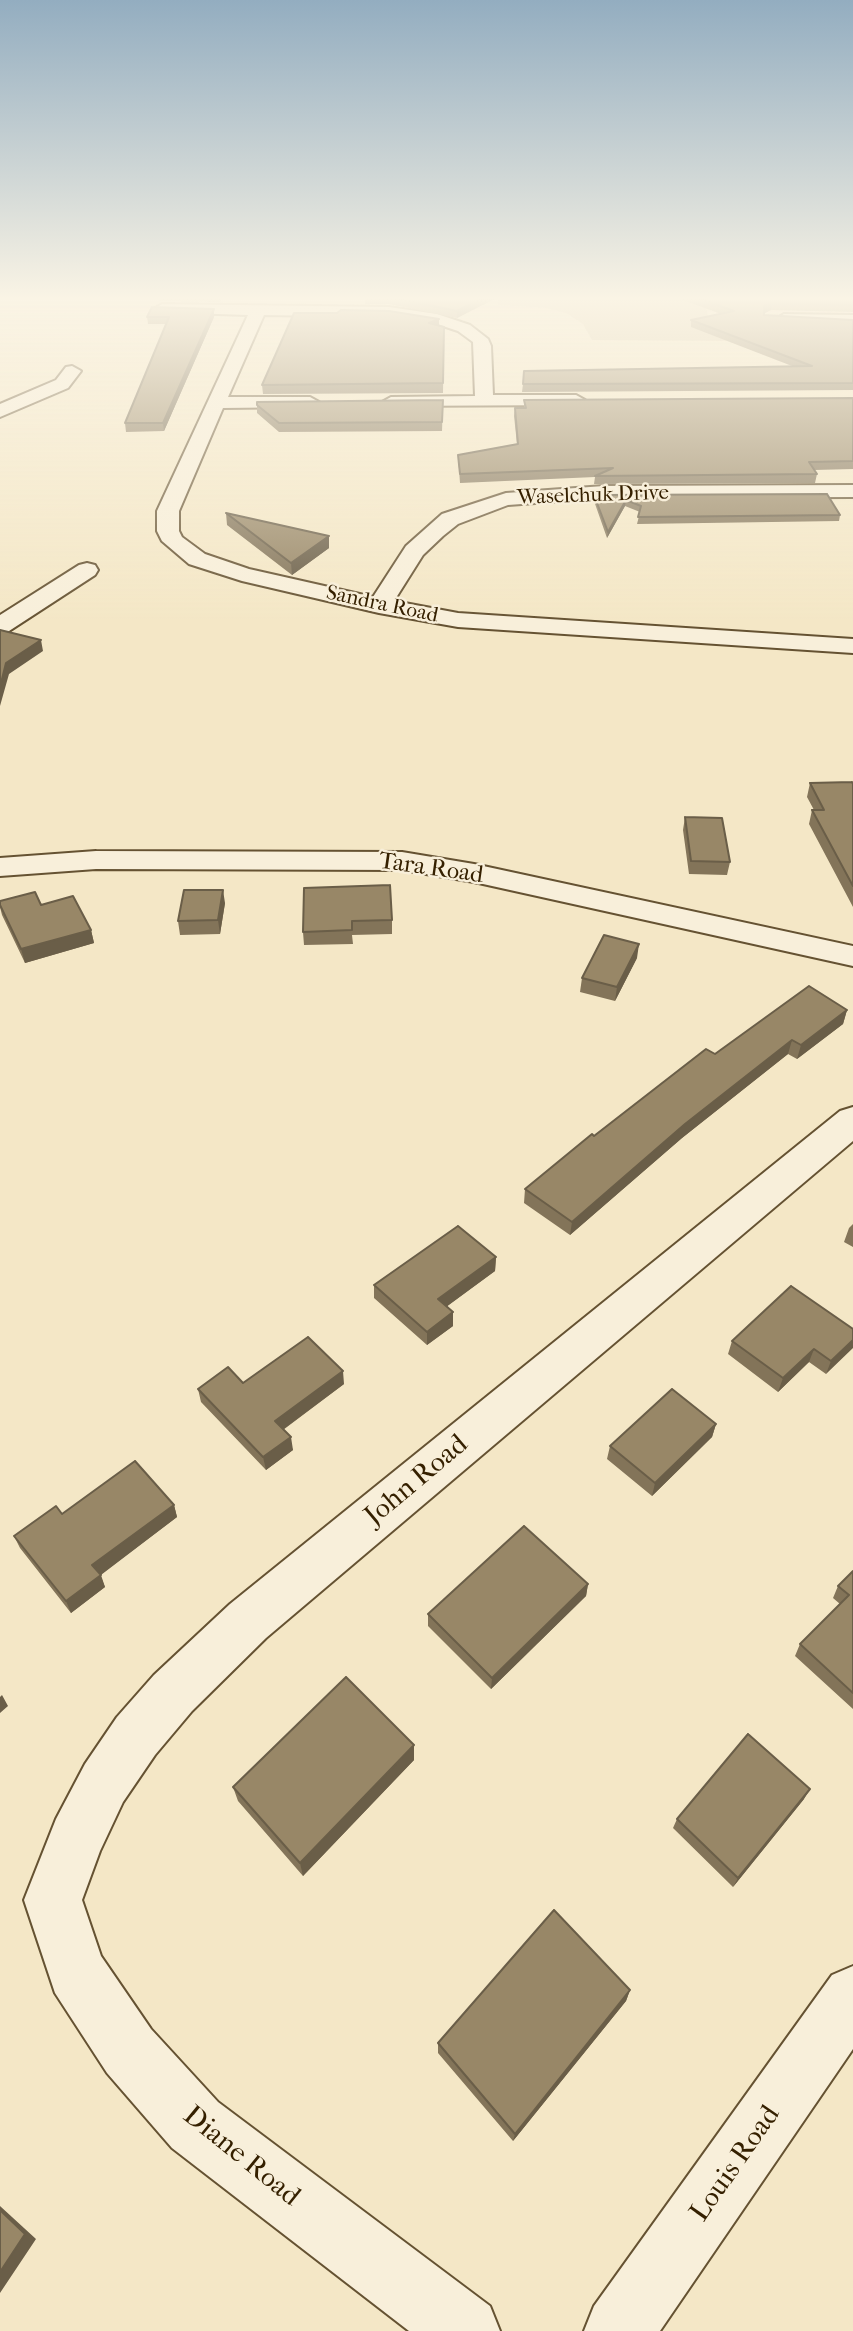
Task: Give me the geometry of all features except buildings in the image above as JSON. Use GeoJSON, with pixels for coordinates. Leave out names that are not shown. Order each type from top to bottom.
{"type":"FeatureCollection","features":[{"type":"Feature","properties":{"kind":"street","name":"Sandra Road"},"geometry":{"type":"LineString","coordinates":[[217,405],[169,511],[168,531],[173,541],[197,559],[379,606],[458,620],[853,646]]}},
{"type":"Feature","properties":{"kind":"street","name":"Waselchuk Drive"},"geometry":{"type":"LineString","coordinates":[[379,606],[414,551],[435,531],[460,515],[506,499],[604,492],[853,491]]}},
{"type":"Feature","properties":{"kind":"street"},"geometry":{"type":"LineString","coordinates":[[0,626],[87,570]]}},
{"type":"Feature","properties":{"kind":"street","name":"Tara Road"},"geometry":{"type":"LineString","coordinates":[[0,867],[96,860],[402,861],[474,873],[853,956]]}},
{"type":"Feature","properties":{"kind":"street","name":"John Road"},"geometry":{"type":"LineString","coordinates":[[53,1900],[76,1839],[104,1783],[136,1736],[173,1693],[248,1621],[853,1121]]}},
{"type":"Feature","properties":{"kind":"street","name":"Diane Road"},"geometry":{"type":"LineString","coordinates":[[53,1900],[76,1972],[129,2051],[195,2124],[465,2331]]}},
{"type":"Feature","properties":{"kind":"street","name":"Louis Road"},"geometry":{"type":"LineString","coordinates":[[619,2331],[853,1996]]}}]}
